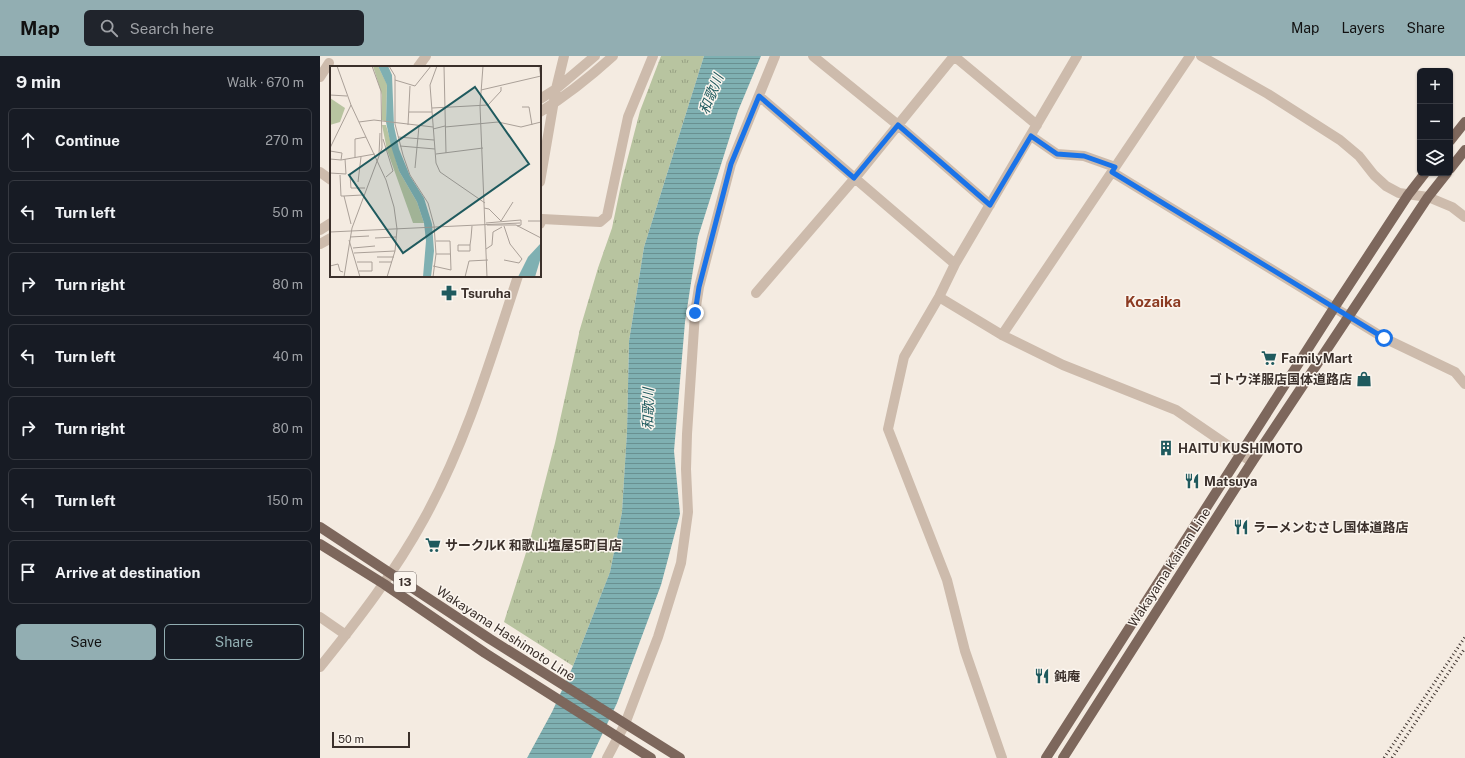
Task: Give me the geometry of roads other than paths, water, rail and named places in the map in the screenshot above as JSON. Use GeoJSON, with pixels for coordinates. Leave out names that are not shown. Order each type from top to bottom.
{"type":"FeatureCollection","features":[{"type":"Feature","properties":{"kind":"main road"},"geometry":{"type":"LineString","coordinates":[[1451,140],[1465,122]]}},
{"type":"Feature","properties":{"kind":"main road"},"geometry":{"type":"LineString","coordinates":[[1453,165],[1465,150]]}},
{"type":"Feature","properties":{"kind":"main road","name":"Wakayama Kainan Line"},"geometry":{"type":"LineString","coordinates":[[1046,758],[1240,453],[1408,195],[1423,176]]}},
{"type":"Feature","properties":{"kind":"main road","name":"Wakayama Kainan Line"},"geometry":{"type":"LineString","coordinates":[[1063,758],[1252,462],[1428,197],[1445,176]]}},
{"type":"Feature","properties":{"kind":"main road","name":"Wakayama Hashimoto Line"},"geometry":{"type":"LineString","coordinates":[[320,527],[490,639],[680,758]]}},
{"type":"Feature","properties":{"kind":"main road","name":"Wakayama Hashimoto Line"},"geometry":{"type":"LineString","coordinates":[[320,544],[384,584],[486,653],[651,758]]}},
{"type":"Feature","properties":{"kind":"street"},"geometry":{"type":"LineString","coordinates":[[419,66],[426,56]]}},
{"type":"Feature","properties":{"kind":"street"},"geometry":{"type":"LineString","coordinates":[[541,176],[556,88],[564,56]]}},
{"type":"Feature","properties":{"kind":"street"},"geometry":{"type":"LineString","coordinates":[[541,97],[556,88],[595,56]]}},
{"type":"Feature","properties":{"kind":"street"},"geometry":{"type":"LineString","coordinates":[[541,111],[554,104],[613,56]]}},
{"type":"Feature","properties":{"kind":"street"},"geometry":{"type":"LineString","coordinates":[[541,222],[542,219],[600,222],[607,216],[628,117],[653,56]]}},
{"type":"Feature","properties":{"kind":"street"},"geometry":{"type":"LineString","coordinates":[[606,758],[658,637],[681,563],[688,512],[686,469],[687,434],[695,313],[699,287],[731,164],[775,56]]}},
{"type":"Feature","properties":{"kind":"street"},"geometry":{"type":"LineString","coordinates":[[813,56],[898,125],[990,205]]}},
{"type":"Feature","properties":{"kind":"street"},"geometry":{"type":"LineString","coordinates":[[756,293],[854,178],[954,56],[1037,126]]}},
{"type":"Feature","properties":{"kind":"street"},"geometry":{"type":"LineString","coordinates":[[1002,758],[965,651],[947,580],[888,429],[904,357],[939,298],[955,264],[1077,56]]}},
{"type":"Feature","properties":{"kind":"street"},"geometry":{"type":"LineString","coordinates":[[1002,335],[1190,56]]}},
{"type":"Feature","properties":{"kind":"street"},"geometry":{"type":"LineString","coordinates":[[1201,56],[1268,94],[1340,140],[1359,156],[1374,175],[1386,186],[1408,195],[1428,197],[1452,207],[1465,217]]}},
{"type":"Feature","properties":{"kind":"street"},"geometry":{"type":"LineString","coordinates":[[320,77],[329,63]]}},
{"type":"Feature","properties":{"kind":"street"},"geometry":{"type":"LineString","coordinates":[[759,96],[955,264]]}},
{"type":"Feature","properties":{"kind":"street"},"geometry":{"type":"LineString","coordinates":[[1031,136],[1057,154],[1084,156],[1114,169],[1348,317],[1384,338],[1455,372],[1465,384]]}},
{"type":"Feature","properties":{"kind":"street"},"geometry":{"type":"LineString","coordinates":[[320,172],[330,179]]}},
{"type":"Feature","properties":{"kind":"street"},"geometry":{"type":"LineString","coordinates":[[320,230],[330,224]]}},
{"type":"Feature","properties":{"kind":"street"},"geometry":{"type":"LineString","coordinates":[[320,244],[330,239]]}},
{"type":"Feature","properties":{"kind":"street"},"geometry":{"type":"LineString","coordinates":[[320,667],[384,584],[424,519],[442,484],[459,444],[518,277]]}},
{"type":"Feature","properties":{"kind":"street"},"geometry":{"type":"LineString","coordinates":[[939,298],[1002,335],[1063,365],[1176,410],[1252,462]]}},
{"type":"Feature","properties":{"kind":"street"},"geometry":{"type":"LineString","coordinates":[[320,617],[346,635]]}},
{"type":"Feature","properties":{"kind":"water","name":"和歌川"},"geometry":{"type":"Polygon","coordinates":[[[704,56],[761,56],[738,111],[698,237],[685,322],[674,451],[680,514],[661,585],[617,703],[591,758],[527,758],[552,712],[573,666],[610,572],[622,512],[627,431],[629,341],[644,247],[704,56]]]}},
{"type":"Feature","properties":{"kind":"railway"},"geometry":{"type":"LineString","coordinates":[[1384,758],[1465,637]]}},
{"type":"Feature","properties":{"kind":"railway"},"geometry":{"type":"LineString","coordinates":[[1392,758],[1465,648]]}},
{"type":"Feature","properties":{"kind":"place","name":"Tsuruha"},"geometry":{"type":"Point","coordinates":[449,293]}},
{"type":"Feature","properties":{"kind":"place","name":"FamilyMart"},"geometry":{"type":"Point","coordinates":[1269,358]}},
{"type":"Feature","properties":{"kind":"place","name":"ゴトウ洋服店国体道路店"},"geometry":{"type":"Point","coordinates":[1364,379]}},
{"type":"Feature","properties":{"kind":"place","name":"HAITU KUSHIMOTO"},"geometry":{"type":"Point","coordinates":[1166,448]}},
{"type":"Feature","properties":{"kind":"place","name":"Matsuya"},"geometry":{"type":"Point","coordinates":[1192,481]}},
{"type":"Feature","properties":{"kind":"place","name":"ラーメンむさし国体道路店"},"geometry":{"type":"Point","coordinates":[1241,527]}},
{"type":"Feature","properties":{"kind":"place","name":"サークルK 和歌山塩屋5町目店"},"geometry":{"type":"Point","coordinates":[433,545]}},
{"type":"Feature","properties":{"kind":"place","name":"鈍庵"},"geometry":{"type":"Point","coordinates":[1042,676]}},
{"type":"Feature","properties":{"kind":"district","name":"Kozaika"},"geometry":{"type":"Point","coordinates":[1153,302]}}]}
